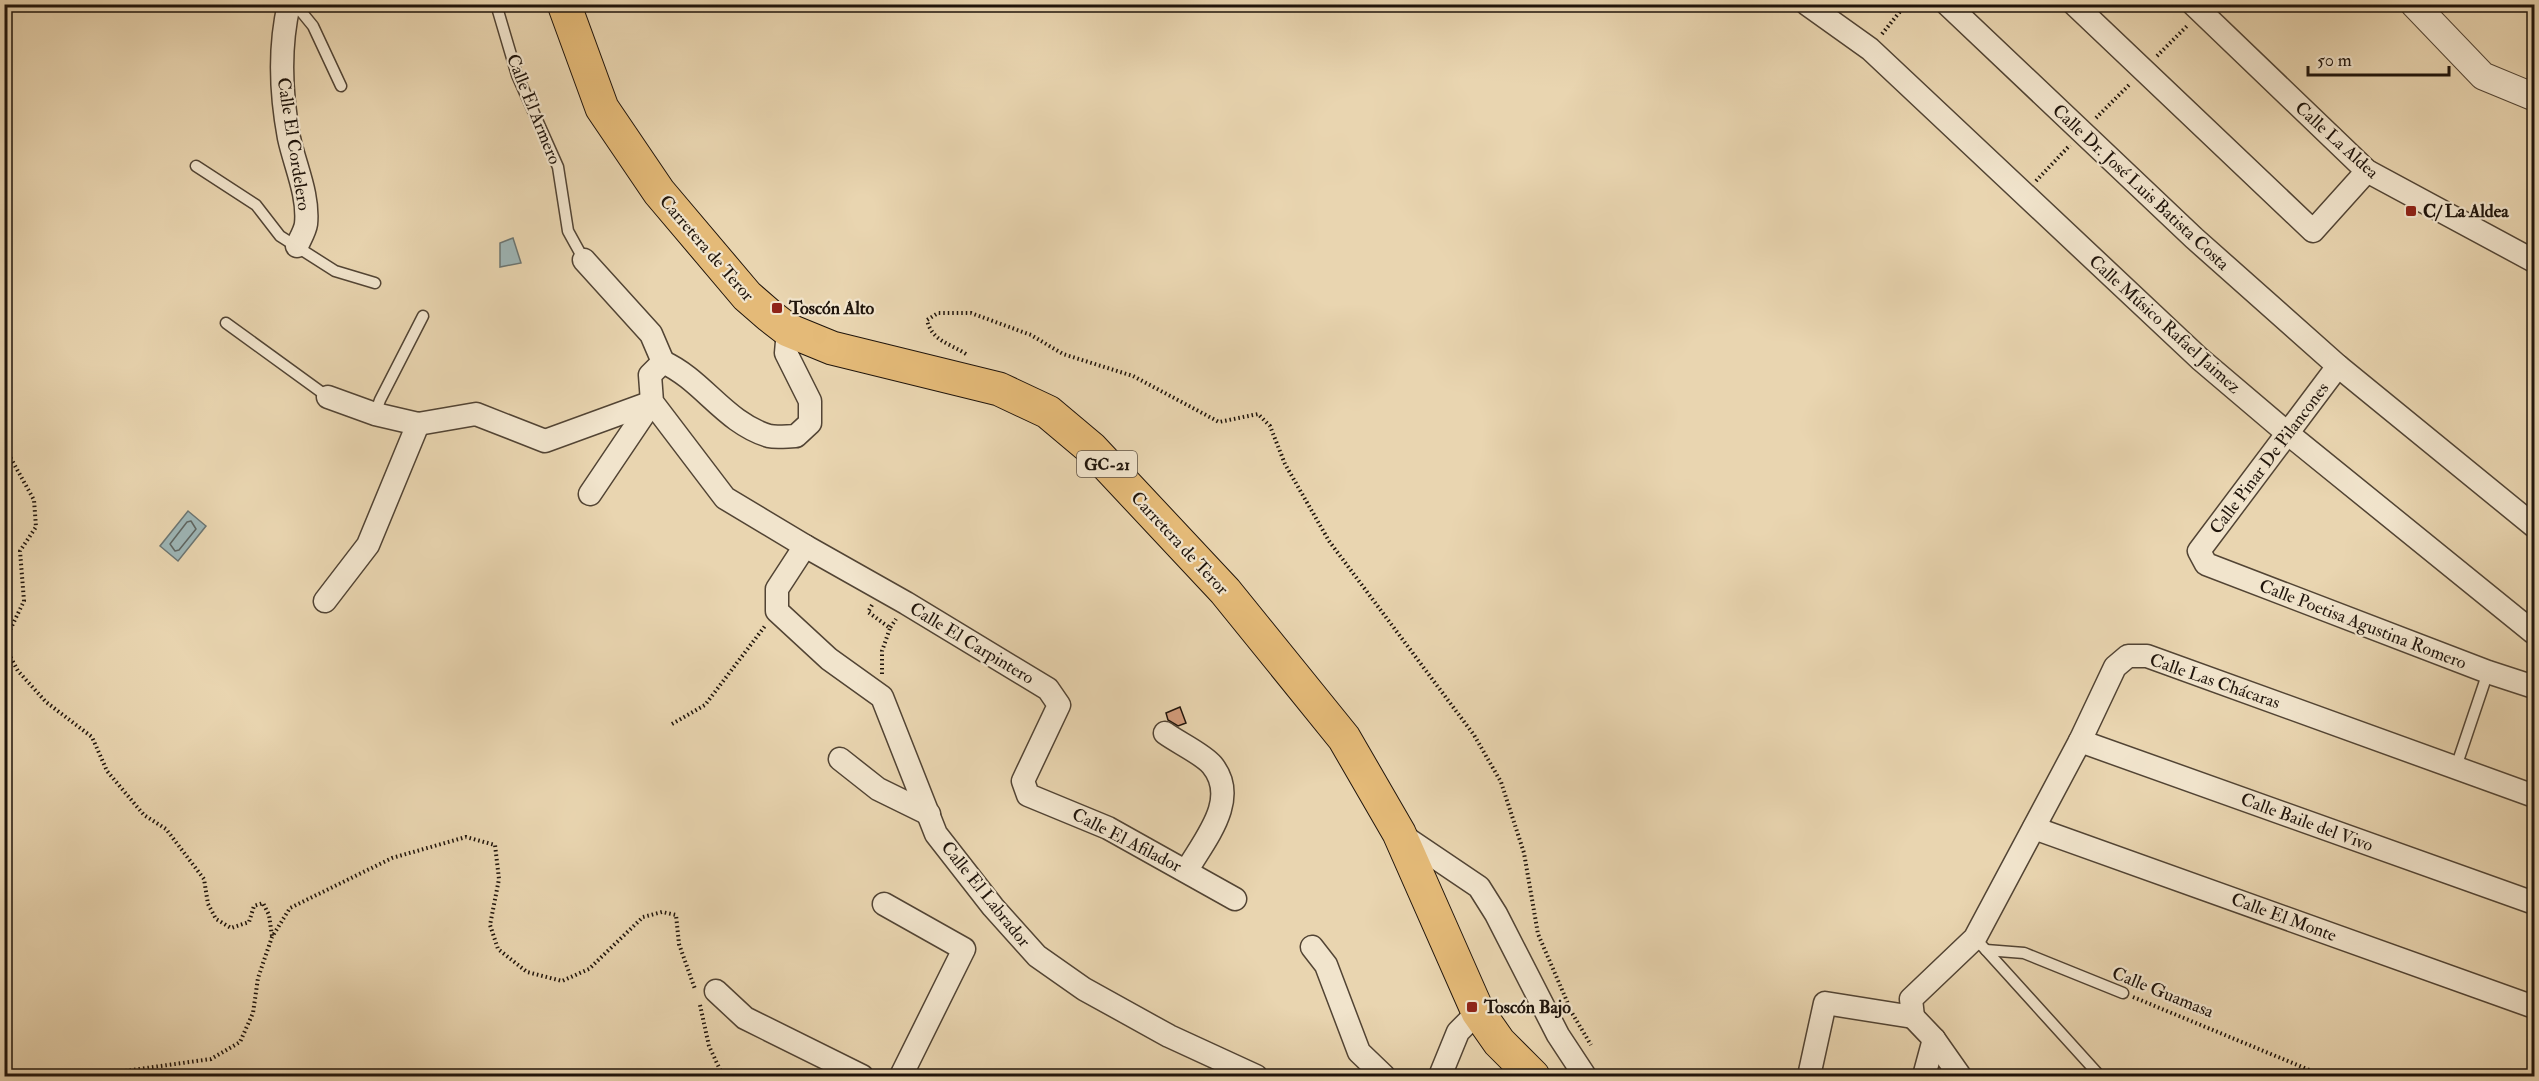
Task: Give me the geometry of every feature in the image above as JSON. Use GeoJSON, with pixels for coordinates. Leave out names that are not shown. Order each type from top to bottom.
{"type":"FeatureCollection","features":[{"type":"Feature","properties":{"kind":"main road","name":"Carretera de Teror"},"geometry":{"type":"LineString","coordinates":[[564,4],[602,108],[659,192],[747,296],[788,330],[832,348],[999,389],[1048,412],[1092,448],[1225,591],[1344,738],[1399,833],[1478,1012],[1499,1042],[1533,1077]]}},
{"type":"Feature","properties":{"kind":"street","name":"Calle El Cordelero"},"geometry":{"type":"LineString","coordinates":[[289,4],[284,25],[282,58],[285,99],[289,137],[304,193],[306,226],[297,246]]}},
{"type":"Feature","properties":{"kind":"street","name":"Calle Músico Rafael Jaimez"},"geometry":{"type":"LineString","coordinates":[[1807,4],[1870,49],[2200,359],[2286,432],[2535,633]]}},
{"type":"Feature","properties":{"kind":"street","name":"Calle Dr. José Luis Batista Costa"},"geometry":{"type":"LineString","coordinates":[[1947,4],[2194,238],[2338,366],[2535,526]]}},
{"type":"Feature","properties":{"kind":"street"},"geometry":{"type":"LineString","coordinates":[[2073,4],[2313,231],[2367,171]]}},
{"type":"Feature","properties":{"kind":"street"},"geometry":{"type":"LineString","coordinates":[[2414,4],[2483,76],[2535,97]]}},
{"type":"Feature","properties":{"kind":"street","name":"Calle La Aldea"},"geometry":{"type":"LineString","coordinates":[[2197,8],[2367,171],[2535,261]]}},
{"type":"Feature","properties":{"kind":"street","name":"Calle El Armero"},"geometry":{"type":"LineString","coordinates":[[584,260],[651,334],[663,362]]}},
{"type":"Feature","properties":{"kind":"street"},"geometry":{"type":"LineString","coordinates":[[788,330],[786,353],[810,401],[810,423],[796,436],[770,436],[734,420],[679,369],[663,362],[650,375],[652,402],[725,498],[805,546],[777,590],[777,611],[829,659],[882,697]]}},
{"type":"Feature","properties":{"kind":"street","name":"Calle Pinar De Pilancones"},"geometry":{"type":"LineString","coordinates":[[2199,551],[2286,432],[2338,366]]}},
{"type":"Feature","properties":{"kind":"street"},"geometry":{"type":"LineString","coordinates":[[328,397],[375,414],[418,424],[476,414],[545,441],[652,402]]}},
{"type":"Feature","properties":{"kind":"street"},"geometry":{"type":"LineString","coordinates":[[590,494],[652,402]]}},
{"type":"Feature","properties":{"kind":"street"},"geometry":{"type":"LineString","coordinates":[[325,601],[368,545],[418,424]]}},
{"type":"Feature","properties":{"kind":"street","name":"Calle El Carpintero"},"geometry":{"type":"LineString","coordinates":[[805,546],[906,603],[1048,689],[1059,705],[1023,781]]}},
{"type":"Feature","properties":{"kind":"street","name":"Calle Poetisa Agustina Romero"},"geometry":{"type":"LineString","coordinates":[[2199,551],[2206,564],[2488,672],[2535,687]]}},
{"type":"Feature","properties":{"kind":"street","name":"Calle Las Chácaras"},"geometry":{"type":"LineString","coordinates":[[1913,1017],[1911,999],[1981,944],[2034,828],[2080,741],[2115,667],[2128,656],[2147,656],[2535,796]]}},
{"type":"Feature","properties":{"kind":"street","name":"Calle El Labrador"},"geometry":{"type":"LineString","coordinates":[[882,697],[936,834],[993,907],[1037,956],[1093,994],[1169,1036],[1256,1077]]}},
{"type":"Feature","properties":{"kind":"street"},"geometry":{"type":"LineString","coordinates":[[1164,733],[1211,763],[1223,784],[1221,812],[1187,870]]}},
{"type":"Feature","properties":{"kind":"street","name":"Calle Baile del Vivo"},"geometry":{"type":"LineString","coordinates":[[2080,741],[2535,903]]}},
{"type":"Feature","properties":{"kind":"street"},"geometry":{"type":"LineString","coordinates":[[840,759],[878,789],[929,814]]}},
{"type":"Feature","properties":{"kind":"street","name":"Calle El Afilador"},"geometry":{"type":"LineString","coordinates":[[1023,781],[1028,795],[1108,828],[1187,870],[1235,899]]}},
{"type":"Feature","properties":{"kind":"street","name":"Calle El Monte"},"geometry":{"type":"LineString","coordinates":[[2034,828],[2535,1007]]}},
{"type":"Feature","properties":{"kind":"street"},"geometry":{"type":"LineString","coordinates":[[1399,833],[1479,887],[1496,914],[1558,1035],[1585,1077]]}},
{"type":"Feature","properties":{"kind":"street"},"geometry":{"type":"LineString","coordinates":[[1424,890],[1450,881],[1479,887]]}},
{"type":"Feature","properties":{"kind":"street"},"geometry":{"type":"LineString","coordinates":[[884,904],[964,949],[901,1077]]}},
{"type":"Feature","properties":{"kind":"street"},"geometry":{"type":"LineString","coordinates":[[1312,947],[1326,965],[1359,1052],[1384,1077]]}},
{"type":"Feature","properties":{"kind":"street"},"geometry":{"type":"LineString","coordinates":[[716,991],[745,1018],[862,1077]]}},
{"type":"Feature","properties":{"kind":"street"},"geometry":{"type":"LineString","coordinates":[[1809,1077],[1825,1003],[1913,1017],[1934,1039],[1960,1077]]}},
{"type":"Feature","properties":{"kind":"street"},"geometry":{"type":"LineString","coordinates":[[1440,1077],[1458,1032],[1478,1012]]}},
{"type":"Feature","properties":{"kind":"street"},"geometry":{"type":"LineString","coordinates":[[1924,1077],[1934,1039]]}},
{"type":"Feature","properties":{"kind":"lane"},"geometry":{"type":"LineString","coordinates":[[295,4],[313,26],[341,86]]}},
{"type":"Feature","properties":{"kind":"lane","name":"Calle El Armero"},"geometry":{"type":"LineString","coordinates":[[496,4],[517,75],[558,167],[568,231],[584,260]]}},
{"type":"Feature","properties":{"kind":"lane"},"geometry":{"type":"LineString","coordinates":[[196,166],[256,205],[280,236],[335,271],[375,283]]}},
{"type":"Feature","properties":{"kind":"lane"},"geometry":{"type":"LineString","coordinates":[[375,414],[423,316]]}},
{"type":"Feature","properties":{"kind":"lane"},"geometry":{"type":"LineString","coordinates":[[226,323],[328,397]]}},
{"type":"Feature","properties":{"kind":"lane"},"geometry":{"type":"LineString","coordinates":[[2456,767],[2488,672]]}},
{"type":"Feature","properties":{"kind":"lane"},"geometry":{"type":"LineString","coordinates":[[1981,944],[2100,1077]]}},
{"type":"Feature","properties":{"kind":"lane","name":"Calle Guamasa"},"geometry":{"type":"LineString","coordinates":[[1981,944],[2024,953],[2123,993]]}},
{"type":"Feature","properties":{"kind":"path"},"geometry":{"type":"LineString","coordinates":[[1870,49],[1906,4]]}},
{"type":"Feature","properties":{"kind":"path"},"geometry":{"type":"LineString","coordinates":[[2024,194],[2143,71],[2197,8]]}},
{"type":"Feature","properties":{"kind":"path"},"geometry":{"type":"LineString","coordinates":[[971,357],[940,341],[929,330],[927,320],[938,313],[970,313],[1030,335],[1063,354],[1133,376],[1219,422],[1258,414],[1270,426],[1285,464],[1329,541],[1474,735],[1501,782],[1524,853],[1538,934],[1572,1013],[1596,1052]]}},
{"type":"Feature","properties":{"kind":"path"},"geometry":{"type":"LineString","coordinates":[[4,446],[34,500],[36,527],[20,551],[24,601],[10,630],[5,647],[18,671],[46,702],[92,737],[107,771],[144,815],[166,829],[204,879],[208,904],[216,919],[231,928],[249,922],[254,906],[263,903],[269,915],[272,937]]}},
{"type":"Feature","properties":{"kind":"path"},"geometry":{"type":"LineString","coordinates":[[672,724],[705,705],[777,611]]}},
{"type":"Feature","properties":{"kind":"path"},"geometry":{"type":"LineString","coordinates":[[882,697],[882,651],[890,628]]}},
{"type":"Feature","properties":{"kind":"path"},"geometry":{"type":"LineString","coordinates":[[4,1074],[96,1075],[211,1059],[240,1042],[253,1013],[258,978],[272,937],[290,908],[392,858],[466,837],[495,845],[499,879],[490,925],[498,949],[527,972],[562,981],[589,969],[643,917],[662,912],[676,915]]}},
{"type":"Feature","properties":{"kind":"path","name":"Calle Guamasa"},"geometry":{"type":"LineString","coordinates":[[2123,993],[2324,1077]]}},
{"type":"Feature","properties":{"kind":"water"},"geometry":{"type":"Polygon","coordinates":[[[513,238],[521,263],[500,267],[500,243],[513,238]]]}},
{"type":"Feature","properties":{"kind":"water"},"geometry":{"type":"Polygon","coordinates":[[[188,511],[206,526],[178,561],[160,546],[188,511]]]}},
{"type":"Feature","properties":{"kind":"building"},"geometry":{"type":"Polygon","coordinates":[[[1180,707],[1186,723],[1178,726],[1168,720],[1166,713],[1180,707]]]}},
{"type":"Feature","properties":{"kind":"place","name":"C/ La Aldea"},"geometry":{"type":"Point","coordinates":[2411,211]}},
{"type":"Feature","properties":{"kind":"place","name":"Toscón Alto"},"geometry":{"type":"Point","coordinates":[777,308]}},
{"type":"Feature","properties":{"kind":"place","name":"Toscón Bajo"},"geometry":{"type":"Point","coordinates":[1472,1007]}}]}
